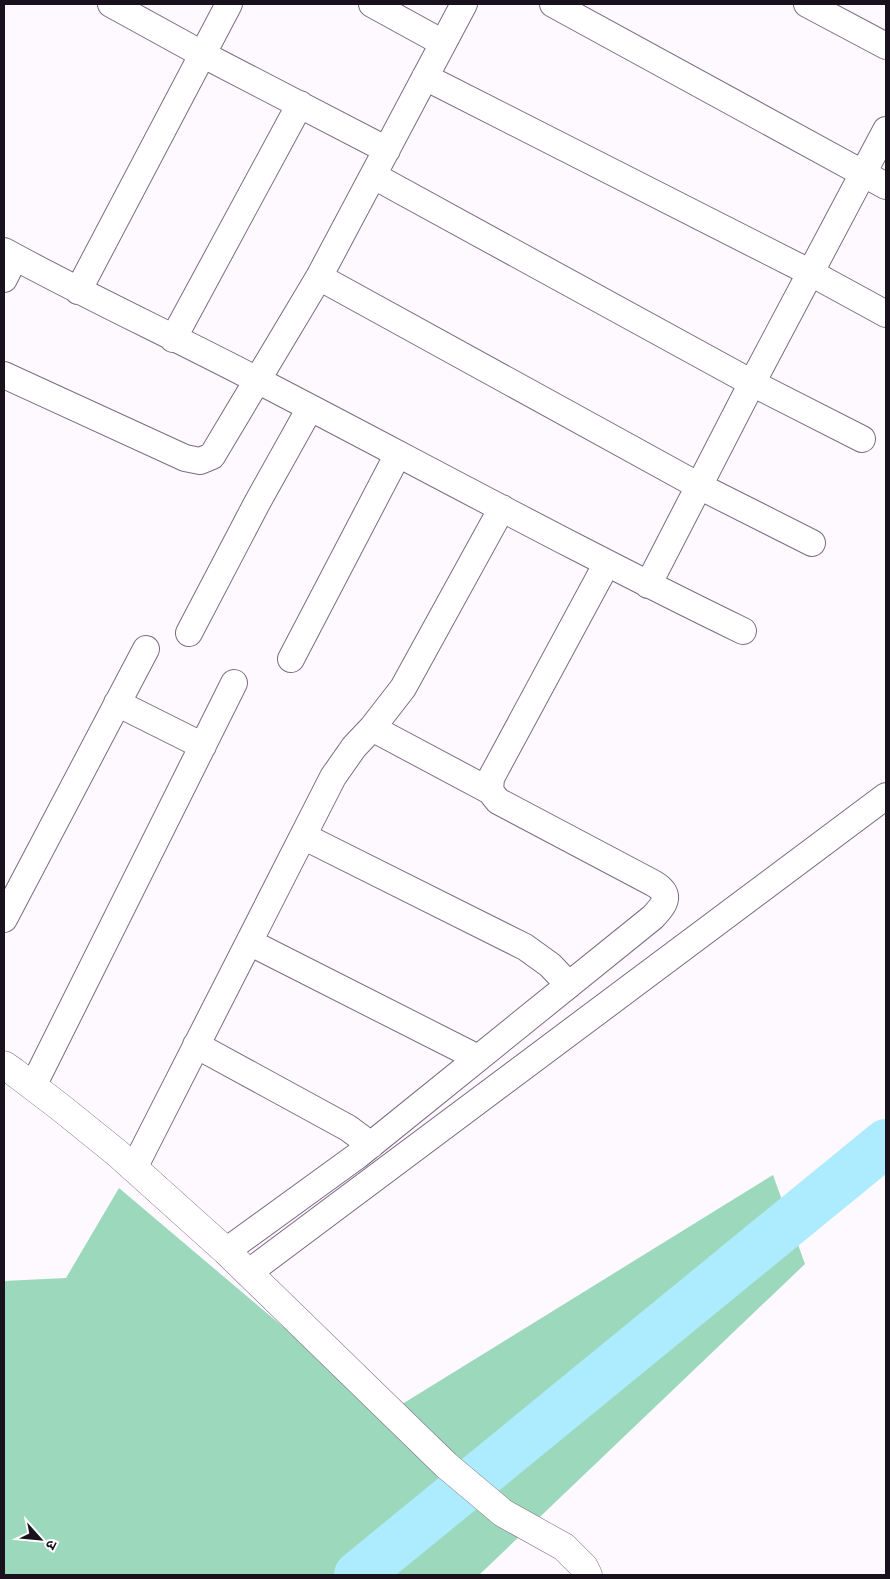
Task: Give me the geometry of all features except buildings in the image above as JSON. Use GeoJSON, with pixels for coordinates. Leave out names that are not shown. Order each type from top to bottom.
{"type":"FeatureCollection","features":[{"type":"Feature","properties":{"kind":"street"},"geometry":{"type":"LineString","coordinates":[[111,4],[202,54],[387,150]]}},
{"type":"Feature","properties":{"kind":"street"},"geometry":{"type":"LineString","coordinates":[[78,291],[228,4]]}},
{"type":"Feature","properties":{"kind":"street"},"geometry":{"type":"LineString","coordinates":[[372,4],[443,43]]}},
{"type":"Feature","properties":{"kind":"street"},"geometry":{"type":"LineString","coordinates":[[4,376],[185,458],[200,461],[212,456],[319,277],[464,4]]}},
{"type":"Feature","properties":{"kind":"street"},"geometry":{"type":"LineString","coordinates":[[552,4],[886,186]]}},
{"type":"Feature","properties":{"kind":"street"},"geometry":{"type":"LineString","coordinates":[[807,4],[886,46]]}},
{"type":"Feature","properties":{"kind":"street"},"geometry":{"type":"LineString","coordinates":[[425,77],[811,273],[886,314]]}},
{"type":"Feature","properties":{"kind":"street"},"geometry":{"type":"LineString","coordinates":[[174,338],[300,104]]}},
{"type":"Feature","properties":{"kind":"street"},"geometry":{"type":"LineString","coordinates":[[648,585],[752,382],[886,130]]}},
{"type":"Feature","properties":{"kind":"street"},"geometry":{"type":"LineString","coordinates":[[374,176],[752,382],[862,439]]}},
{"type":"Feature","properties":{"kind":"street"},"geometry":{"type":"LineString","coordinates":[[7,263],[78,291],[174,338],[648,585],[743,631]]}},
{"type":"Feature","properties":{"kind":"street"},"geometry":{"type":"LineString","coordinates":[[319,277],[699,486],[812,543]]}},
{"type":"Feature","properties":{"kind":"street"},"geometry":{"type":"LineString","coordinates":[[189,633],[257,503],[310,408]]}},
{"type":"Feature","properties":{"kind":"street"},"geometry":{"type":"LineString","coordinates":[[291,659],[398,454]]}},
{"type":"Feature","properties":{"kind":"street"},"geometry":{"type":"LineString","coordinates":[[134,1168],[333,777],[354,747],[372,728],[403,688],[502,508]]}},
{"type":"Feature","properties":{"kind":"street"},"geometry":{"type":"LineString","coordinates":[[490,791],[491,778],[607,563]]}},
{"type":"Feature","properties":{"kind":"street"},"geometry":{"type":"LineString","coordinates":[[4,919],[146,648]]}},
{"type":"Feature","properties":{"kind":"street"},"geometry":{"type":"LineString","coordinates":[[34,1086],[234,683]]}},
{"type":"Feature","properties":{"kind":"street"},"geometry":{"type":"LineString","coordinates":[[117,703],[203,746]]}},
{"type":"Feature","properties":{"kind":"street"},"geometry":{"type":"LineString","coordinates":[[226,1251],[371,1145],[653,917],[663,907],[666,897],[662,888],[498,801],[490,791],[372,728]]}},
{"type":"Feature","properties":{"kind":"street"},"geometry":{"type":"LineString","coordinates":[[248,1273],[886,796]]}},
{"type":"Feature","properties":{"kind":"street"},"geometry":{"type":"LineString","coordinates":[[303,836],[525,947],[550,965],[569,985]]}},
{"type":"Feature","properties":{"kind":"street"},"geometry":{"type":"LineString","coordinates":[[249,942],[478,1058]]}},
{"type":"Feature","properties":{"kind":"street"},"geometry":{"type":"LineString","coordinates":[[196,1045],[348,1128],[371,1145]]}},
{"type":"Feature","properties":{"kind":"street"},"geometry":{"type":"LineString","coordinates":[[4,1066],[34,1086],[134,1168],[226,1251],[446,1465],[503,1513],[564,1546],[584,1567],[588,1575]]}},
{"type":"Feature","properties":{"kind":"green space"},"geometry":{"type":"Polygon","coordinates":[[[773,1175],[805,1264],[479,1575],[4,1575],[4,1281],[66,1278],[119,1188],[386,1414],[773,1175]]]}},
{"type":"Feature","properties":{"kind":"waterway"},"geometry":{"type":"LineString","coordinates":[[358,1575],[886,1143]]}}]}
